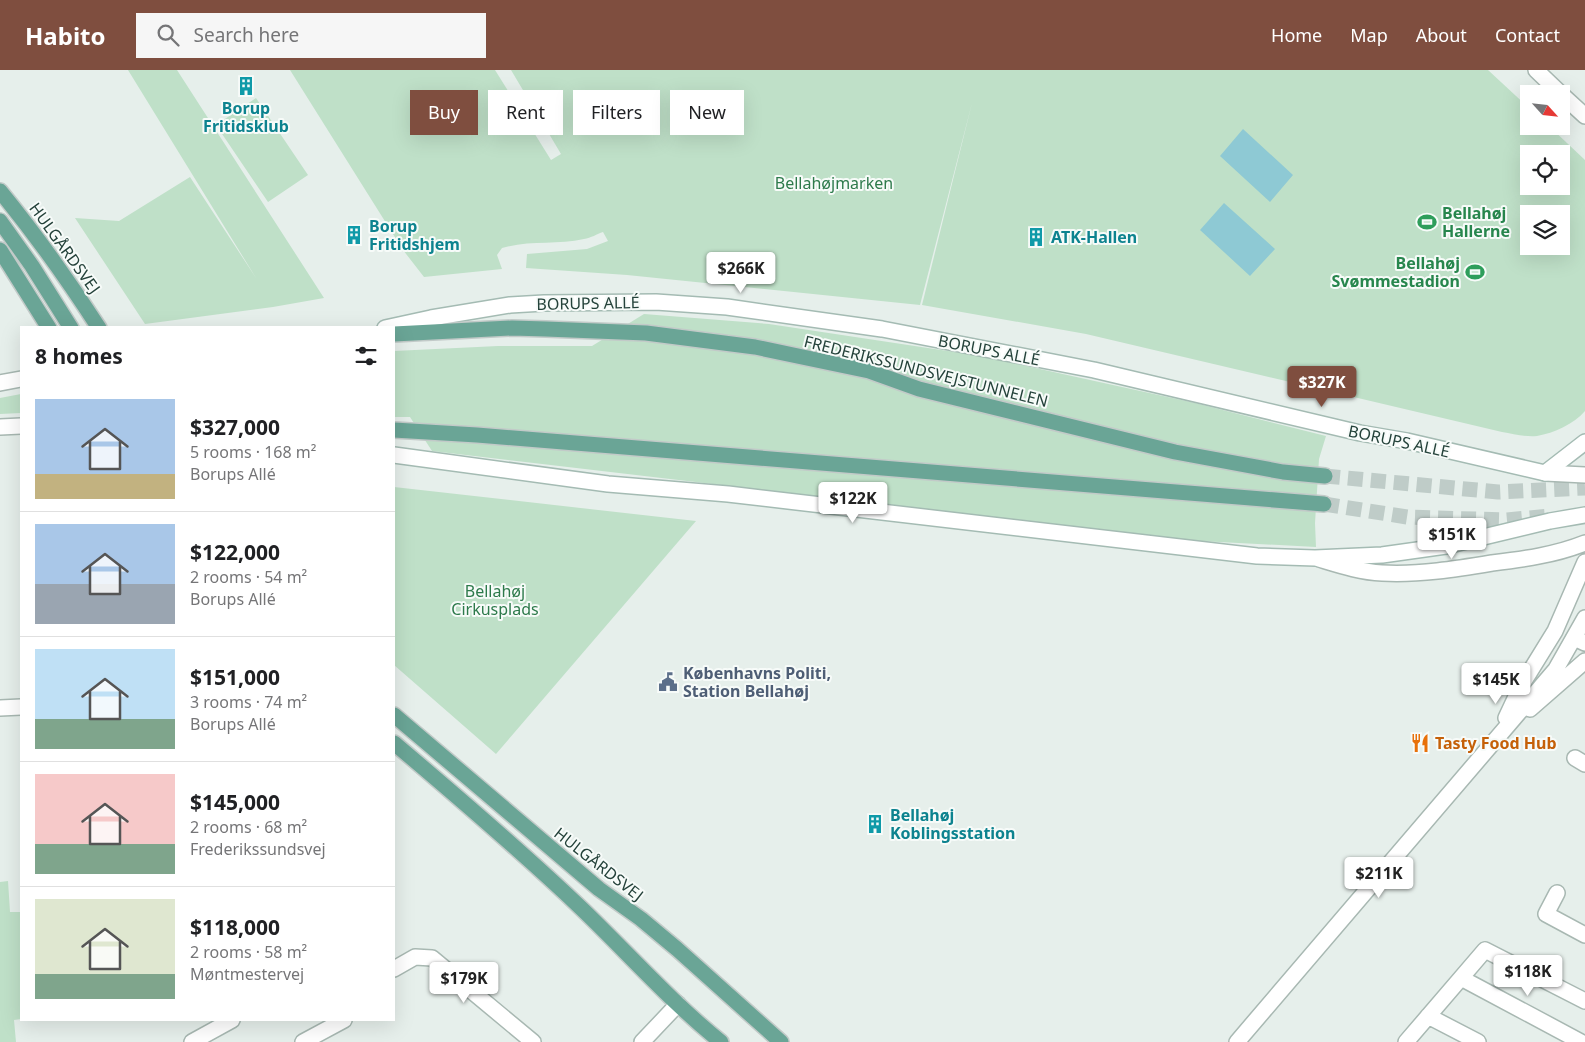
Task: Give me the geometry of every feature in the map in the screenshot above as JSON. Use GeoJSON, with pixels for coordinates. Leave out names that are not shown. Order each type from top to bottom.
{"type":"FeatureCollection","features":[{"type":"Feature","properties":{"kind":"main road"},"geometry":{"type":"LineString","coordinates":[[1536,70],[1552,85]]}},
{"type":"Feature","properties":{"kind":"main road"},"geometry":{"type":"LineString","coordinates":[[1570,102],[1585,116]]}},
{"type":"Feature","properties":{"kind":"main road","name":"HULGÅRDSVEJ"},"geometry":{"type":"LineString","coordinates":[[0,191],[67,278],[98,326]]}},
{"type":"Feature","properties":{"kind":"main road"},"geometry":{"type":"LineString","coordinates":[[0,221],[32,266],[70,326]]}},
{"type":"Feature","properties":{"kind":"main road"},"geometry":{"type":"LineString","coordinates":[[0,250],[48,326]]}},
{"type":"Feature","properties":{"kind":"main road","name":"BORUPS ALLÉ"},"geometry":{"type":"LineString","coordinates":[[395,326],[510,305],[544,303],[656,302],[727,307],[882,329],[1094,370],[1360,433],[1407,441],[1545,473],[1585,474]]}},
{"type":"Feature","properties":{"kind":"main road","name":"FREDERIKSSUNDSVEJSTUNNELEN"},"geometry":{"type":"LineString","coordinates":[[395,334],[512,328],[546,329],[646,333],[755,347],[869,371],[919,389],[1175,452],[1284,472],[1325,476]]}},
{"type":"Feature","properties":{"kind":"main road"},"geometry":{"type":"LineString","coordinates":[[0,383],[20,379]]}},
{"type":"Feature","properties":{"kind":"main road"},"geometry":{"type":"LineString","coordinates":[[0,427],[20,426]]}},
{"type":"Feature","properties":{"kind":"main road"},"geometry":{"type":"LineString","coordinates":[[395,430],[477,435],[1324,504]]}},
{"type":"Feature","properties":{"kind":"main road"},"geometry":{"type":"LineString","coordinates":[[1545,473],[1585,442]]}},
{"type":"Feature","properties":{"kind":"main road"},"geometry":{"type":"LineString","coordinates":[[395,455],[608,484],[728,494],[1247,555],[1315,558],[1382,555],[1446,546],[1550,520],[1585,515]]}},
{"type":"Feature","properties":{"kind":"main road"},"geometry":{"type":"LineString","coordinates":[[1315,558],[1350,568],[1382,573],[1440,571],[1533,557],[1567,550],[1585,543]]}},
{"type":"Feature","properties":{"kind":"main road"},"geometry":{"type":"LineString","coordinates":[[1498,736],[1521,686],[1555,630],[1585,562]]}},
{"type":"Feature","properties":{"kind":"main road"},"geometry":{"type":"LineString","coordinates":[[1237,1042],[1579,641],[1585,618]]}},
{"type":"Feature","properties":{"kind":"main road"},"geometry":{"type":"LineString","coordinates":[[1498,736],[1585,662]]}},
{"type":"Feature","properties":{"kind":"main road"},"geometry":{"type":"LineString","coordinates":[[0,708],[20,707]]}},
{"type":"Feature","properties":{"kind":"main road","name":"HULGÅRDSVEJ"},"geometry":{"type":"LineString","coordinates":[[395,716],[599,889],[641,919],[677,949],[781,1042]]}},
{"type":"Feature","properties":{"kind":"main road"},"geometry":{"type":"LineString","coordinates":[[395,744],[511,842],[582,909],[692,1019],[721,1042]]}},
{"type":"Feature","properties":{"kind":"main road"},"geometry":{"type":"LineString","coordinates":[[1557,893],[1546,914],[1585,934]]}},
{"type":"Feature","properties":{"kind":"main road"},"geometry":{"type":"LineString","coordinates":[[1406,1042],[1485,950],[1585,1000]]}},
{"type":"Feature","properties":{"kind":"main road"},"geometry":{"type":"LineString","coordinates":[[395,968],[415,956],[432,958],[533,1042]]}},
{"type":"Feature","properties":{"kind":"main road"},"geometry":{"type":"LineString","coordinates":[[1461,978],[1581,1042]]}},
{"type":"Feature","properties":{"kind":"main road"},"geometry":{"type":"LineString","coordinates":[[642,1042],[678,1004]]}},
{"type":"Feature","properties":{"kind":"main road"},"geometry":{"type":"LineString","coordinates":[[1428,1016],[1478,1042]]}},
{"type":"Feature","properties":{"kind":"main road"},"geometry":{"type":"LineString","coordinates":[[192,1042],[230,1021]]}},
{"type":"Feature","properties":{"kind":"main road"},"geometry":{"type":"LineString","coordinates":[[303,1042],[342,1021]]}},
{"type":"Feature","properties":{"kind":"green space"},"geometry":{"type":"Polygon","coordinates":[[[128,70],[177,70],[324,298],[273,307],[145,324],[75,218],[119,221],[190,177],[256,278],[128,70]]]}},
{"type":"Feature","properties":{"kind":"green space","name":"Bellahøjmarken"},"geometry":{"type":"Polygon","coordinates":[[[290,70],[495,70],[507,90],[488,90],[488,135],[535,135],[551,160],[561,154],[550,135],[563,135],[563,90],[523,90],[511,70],[1488,70],[1520,100],[1520,135],[1559,135],[1569,145],[1520,145],[1520,195],[1570,195],[1570,146],[1585,160],[1585,411],[1569,424],[1550,433],[1537,436],[1519,435],[1086,334],[922,305],[972,103],[920,305],[627,275],[526,268],[527,254],[587,249],[608,241],[603,232],[589,238],[574,241],[522,244],[502,248],[497,255],[502,269],[424,277],[403,250],[290,70]]]}},
{"type":"Feature","properties":{"kind":"green space"},"geometry":{"type":"Polygon","coordinates":[[[256,98],[308,175],[268,202],[216,125],[256,98]]]}},
{"type":"Feature","properties":{"kind":"green space"},"geometry":{"type":"Polygon","coordinates":[[[644,314],[769,324],[981,356],[1195,403],[1326,436],[1319,459],[1315,523],[1316,547],[1200,541],[432,451],[410,417],[395,417],[395,351],[498,346],[592,346],[644,314]]]}},
{"type":"Feature","properties":{"kind":"green space"},"geometry":{"type":"Polygon","coordinates":[[[20,394],[20,413],[0,414],[0,398],[20,394]]]}},
{"type":"Feature","properties":{"kind":"green space","name":"Bellahøj Cirkusplads"},"geometry":{"type":"Polygon","coordinates":[[[395,487],[696,521],[496,754],[395,666],[395,487]]]}},
{"type":"Feature","properties":{"kind":"green space"},"geometry":{"type":"Polygon","coordinates":[[[8,881],[10,912],[20,912],[20,1019],[14,1020],[16,1042],[0,1042],[0,882],[8,881]]]}},
{"type":"Feature","properties":{"kind":"water"},"geometry":{"type":"Polygon","coordinates":[[[1243,129],[1293,175],[1270,202],[1220,156],[1243,129]]]}},
{"type":"Feature","properties":{"kind":"water"},"geometry":{"type":"Polygon","coordinates":[[[1224,203],[1275,249],[1250,276],[1200,230],[1224,203]]]}},
{"type":"Feature","properties":{"kind":"tunnel"},"geometry":{"type":"LineString","coordinates":[[1325,476],[1498,492],[1585,488]]}},
{"type":"Feature","properties":{"kind":"tunnel"},"geometry":{"type":"LineString","coordinates":[[1324,504],[1407,517],[1506,520],[1551,516]]}},
{"type":"Feature","properties":{"kind":"place","name":"Borup Fritidsklub"},"geometry":{"type":"Point","coordinates":[246,86]}},
{"type":"Feature","properties":{"kind":"place","name":"Bellahøj Hallerne"},"geometry":{"type":"Point","coordinates":[1427,222]}},
{"type":"Feature","properties":{"kind":"place","name":"Borup Fritidshjem"},"geometry":{"type":"Point","coordinates":[354,235]}},
{"type":"Feature","properties":{"kind":"place","name":"ATK-Hallen"},"geometry":{"type":"Point","coordinates":[1036,237]}},
{"type":"Feature","properties":{"kind":"place","name":"Bellahøj Svømmestadion"},"geometry":{"type":"Point","coordinates":[1475,272]}},
{"type":"Feature","properties":{"kind":"place","name":"Københavns Politi, Station Bellahøj"},"geometry":{"type":"Point","coordinates":[668,682]}},
{"type":"Feature","properties":{"kind":"place","name":"Tasty Food Hub"},"geometry":{"type":"Point","coordinates":[1420,743]}},
{"type":"Feature","properties":{"kind":"place","name":"Bellahøj Koblingsstation"},"geometry":{"type":"Point","coordinates":[875,824]}}]}
